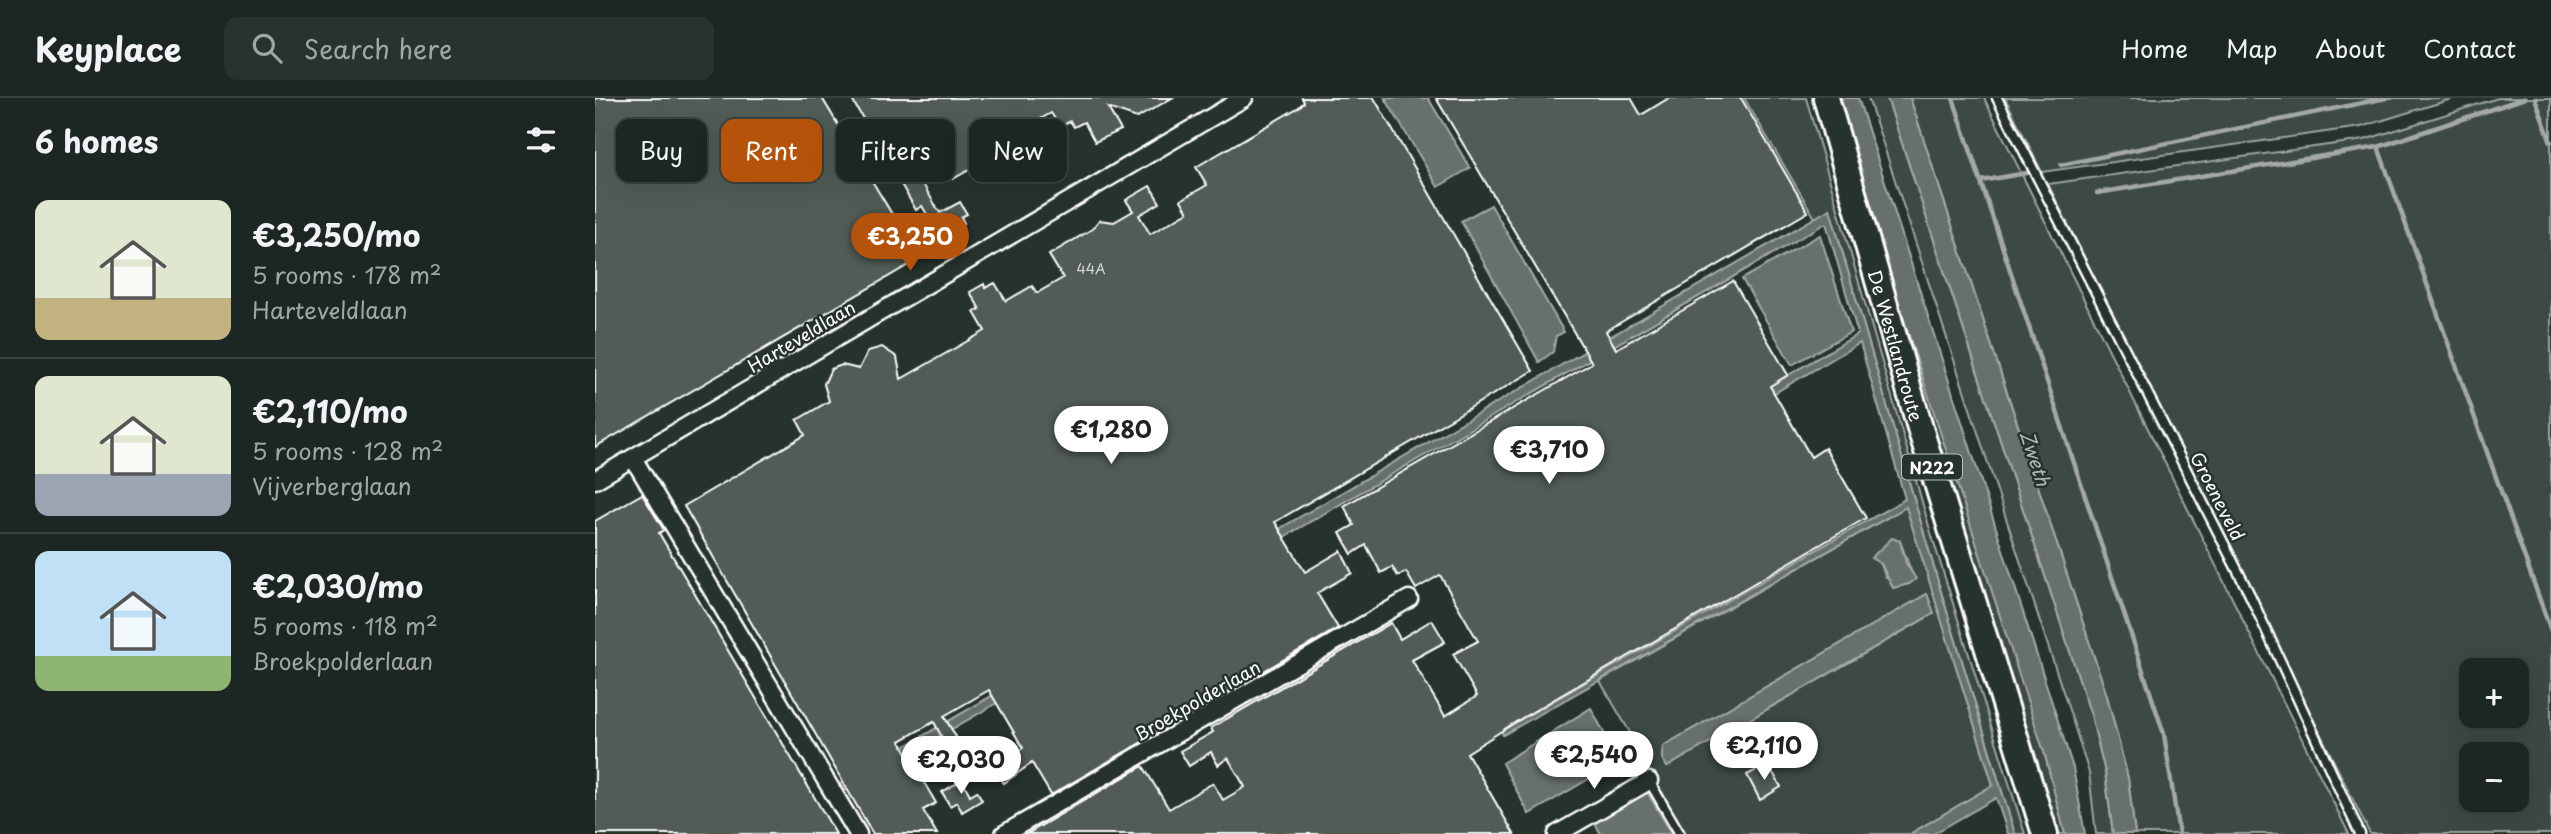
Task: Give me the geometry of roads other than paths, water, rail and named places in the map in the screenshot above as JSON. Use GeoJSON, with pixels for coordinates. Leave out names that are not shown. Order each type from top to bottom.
{"type":"FeatureCollection","features":[{"type":"Feature","properties":{"kind":"main road","name":"De Westlandroute"},"geometry":{"type":"LineString","coordinates":[[1812,98],[1907,431],[2031,834]]}},
{"type":"Feature","properties":{"kind":"main road","name":"De Westlandroute"},"geometry":{"type":"LineString","coordinates":[[1826,98],[1920,428],[2045,834]]}},
{"type":"Feature","properties":{"kind":"street","name":"Harteveldlaan"},"geometry":{"type":"LineString","coordinates":[[595,480],[1244,98]]}},
{"type":"Feature","properties":{"kind":"street"},"geometry":{"type":"LineString","coordinates":[[633,458],[858,834]]}},
{"type":"Feature","properties":{"kind":"street","name":"Broekpolderlaan"},"geometry":{"type":"LineString","coordinates":[[1004,834],[1409,600]]}},
{"type":"Feature","properties":{"kind":"street"},"geometry":{"type":"LineString","coordinates":[[1557,834],[1649,781]]}},
{"type":"Feature","properties":{"kind":"lane","name":"Groeneveld"},"geometry":{"type":"LineString","coordinates":[[1997,98],[2250,595],[2360,834]]}},
{"type":"Feature","properties":{"kind":"lane"},"geometry":{"type":"LineString","coordinates":[[1649,781],[1680,834]]}},
{"type":"Feature","properties":{"kind":"waterway"},"geometry":{"type":"LineString","coordinates":[[1953,98],[2164,734],[2179,834]]}},
{"type":"Feature","properties":{"kind":"waterway"},"geometry":{"type":"LineString","coordinates":[[2061,165],[2386,98]]}},
{"type":"Feature","properties":{"kind":"waterway"},"geometry":{"type":"LineString","coordinates":[[2097,193],[2378,147],[2525,98]]}},
{"type":"Feature","properties":{"kind":"waterway"},"geometry":{"type":"LineString","coordinates":[[2535,98],[2551,142]]}},
{"type":"Feature","properties":{"kind":"waterway"},"geometry":{"type":"LineString","coordinates":[[2378,147],[2551,631]]}},
{"type":"Feature","properties":{"kind":"waterway"},"geometry":{"type":"LineString","coordinates":[[1981,181],[2032,172]]}},
{"type":"Feature","properties":{"kind":"water label","name":"Zweth"},"geometry":{"type":"Point","coordinates":[2036,458]}}]}
